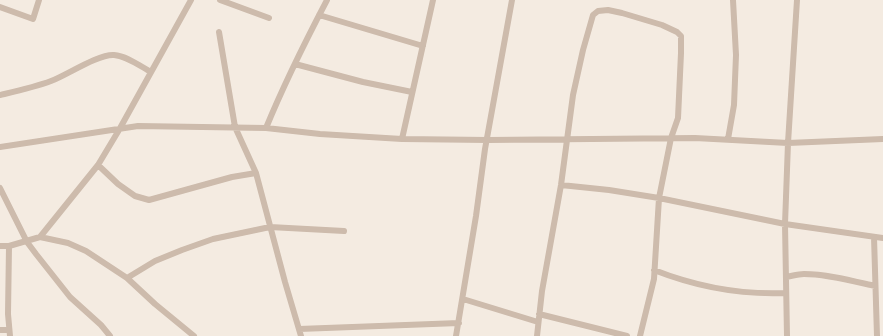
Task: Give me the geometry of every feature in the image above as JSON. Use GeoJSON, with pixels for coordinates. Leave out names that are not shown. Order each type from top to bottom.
{"type":"FeatureCollection","features":[{"type":"Feature","properties":{"kind":"street"},"geometry":{"type":"LineString","coordinates":[[0,7],[33,19],[39,0]]}},
{"type":"Feature","properties":{"kind":"street"},"geometry":{"type":"LineString","coordinates":[[0,246],[9,246],[27,242],[40,237],[98,165],[191,0]]}},
{"type":"Feature","properties":{"kind":"street"},"geometry":{"type":"LineString","coordinates":[[220,0],[269,18]]}},
{"type":"Feature","properties":{"kind":"street"},"geometry":{"type":"LineString","coordinates":[[266,128],[304,42],[328,0]]}},
{"type":"Feature","properties":{"kind":"street"},"geometry":{"type":"LineString","coordinates":[[402,139],[433,0]]}},
{"type":"Feature","properties":{"kind":"street"},"geometry":{"type":"LineString","coordinates":[[456,336],[476,216],[485,149],[488,140],[512,0]]}},
{"type":"Feature","properties":{"kind":"street"},"geometry":{"type":"LineString","coordinates":[[728,139],[734,105],[736,63],[733,0]]}},
{"type":"Feature","properties":{"kind":"street"},"geometry":{"type":"LineString","coordinates":[[787,336],[785,224],[788,143],[797,0]]}},
{"type":"Feature","properties":{"kind":"street"},"geometry":{"type":"LineString","coordinates":[[537,336],[539,314],[561,185],[564,153],[573,95],[583,50],[593,15],[598,11],[608,10],[662,26],[677,32],[680,36],[681,53],[678,118],[671,138],[659,198],[654,279],[640,336]]}},
{"type":"Feature","properties":{"kind":"street"},"geometry":{"type":"LineString","coordinates":[[319,15],[423,46]]}},
{"type":"Feature","properties":{"kind":"street"},"geometry":{"type":"LineString","coordinates":[[219,32],[235,127],[256,173],[302,336]]}},
{"type":"Feature","properties":{"kind":"street"},"geometry":{"type":"LineString","coordinates":[[0,95],[51,81],[88,63],[114,55],[128,60],[151,72]]}},
{"type":"Feature","properties":{"kind":"street"},"geometry":{"type":"LineString","coordinates":[[295,64],[363,82],[412,92]]}},
{"type":"Feature","properties":{"kind":"street"},"geometry":{"type":"LineString","coordinates":[[0,147],[138,126],[266,128],[320,134],[402,139],[488,140],[671,138],[728,139],[788,143],[883,139]]}},
{"type":"Feature","properties":{"kind":"street"},"geometry":{"type":"LineString","coordinates":[[98,165],[118,184],[135,196],[149,200],[232,177],[256,173]]}},
{"type":"Feature","properties":{"kind":"street"},"geometry":{"type":"LineString","coordinates":[[561,185],[609,190],[659,198],[785,224],[874,238],[883,238]]}},
{"type":"Feature","properties":{"kind":"street"},"geometry":{"type":"LineString","coordinates":[[0,188],[27,242],[70,297],[110,336]]}},
{"type":"Feature","properties":{"kind":"street"},"geometry":{"type":"LineString","coordinates":[[127,278],[154,261],[212,239],[270,226],[344,231]]}},
{"type":"Feature","properties":{"kind":"street"},"geometry":{"type":"LineString","coordinates":[[40,237],[68,243],[86,251],[127,278],[155,304],[194,336]]}},
{"type":"Feature","properties":{"kind":"street"},"geometry":{"type":"LineString","coordinates":[[874,238],[877,336]]}},
{"type":"Feature","properties":{"kind":"street"},"geometry":{"type":"LineString","coordinates":[[0,330],[10,333],[8,314],[9,246]]}},
{"type":"Feature","properties":{"kind":"street"},"geometry":{"type":"LineString","coordinates":[[654,270],[678,279],[717,289],[771,294],[786,293]]}},
{"type":"Feature","properties":{"kind":"street"},"geometry":{"type":"LineString","coordinates":[[786,277],[804,274],[875,286]]}},
{"type":"Feature","properties":{"kind":"street"},"geometry":{"type":"LineString","coordinates":[[463,299],[538,322]]}},
{"type":"Feature","properties":{"kind":"street"},"geometry":{"type":"LineString","coordinates":[[539,314],[627,336]]}},
{"type":"Feature","properties":{"kind":"street"},"geometry":{"type":"LineString","coordinates":[[299,329],[459,323]]}}]}
